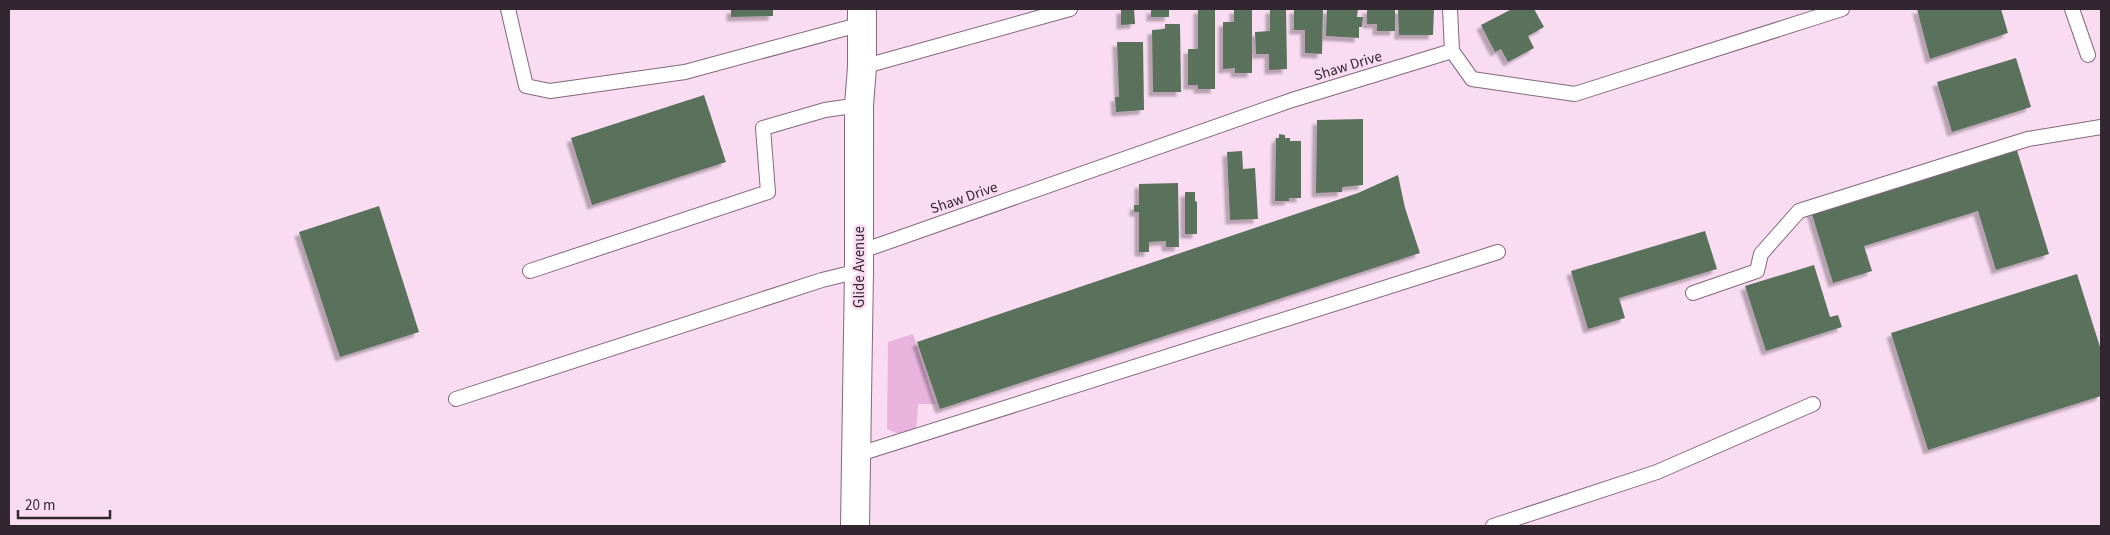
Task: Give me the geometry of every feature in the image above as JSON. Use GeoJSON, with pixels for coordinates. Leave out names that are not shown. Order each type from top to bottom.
{"type":"FeatureCollection","features":[{"type":"Feature","properties":{"kind":"street","name":"Glide Avenue"},"geometry":{"type":"LineString","coordinates":[[855,526],[859,105],[862,67],[862,17]]}},
{"type":"Feature","properties":{"kind":"lane"},"geometry":{"type":"LineString","coordinates":[[508,9],[526,86],[550,91],[685,72],[862,17]]}},
{"type":"Feature","properties":{"kind":"lane"},"geometry":{"type":"LineString","coordinates":[[862,67],[1070,9]]}},
{"type":"Feature","properties":{"kind":"lane"},"geometry":{"type":"LineString","coordinates":[[1450,9],[1452,51],[1472,79],[1575,94],[1842,9]]}},
{"type":"Feature","properties":{"kind":"lane"},"geometry":{"type":"LineString","coordinates":[[2072,9],[2088,55]]}},
{"type":"Feature","properties":{"kind":"lane","name":"Shaw Drive"},"geometry":{"type":"LineString","coordinates":[[456,399],[822,280],[859,262],[1292,100],[1452,51]]}},
{"type":"Feature","properties":{"kind":"lane"},"geometry":{"type":"LineString","coordinates":[[530,271],[768,192],[764,128],[825,110],[859,105]]}},
{"type":"Feature","properties":{"kind":"lane"},"geometry":{"type":"LineString","coordinates":[[1693,293],[1757,271],[1761,254],[1799,212],[2028,139],[2101,127]]}},
{"type":"Feature","properties":{"kind":"lane"},"geometry":{"type":"LineString","coordinates":[[856,455],[1498,252]]}},
{"type":"Feature","properties":{"kind":"lane"},"geometry":{"type":"LineString","coordinates":[[1493,526],[1657,472],[1813,404]]}},
{"type":"Feature","properties":{"kind":"shaded area"},"geometry":{"type":"Polygon","coordinates":[[[913,334],[935,404],[918,404],[916,433],[896,433],[887,429],[888,342],[913,334]]]}},
{"type":"Feature","properties":{"kind":"building"},"geometry":{"type":"Polygon","coordinates":[[[731,9],[773,9],[773,16],[731,17],[731,9]]]}},
{"type":"Feature","properties":{"kind":"building"},"geometry":{"type":"Polygon","coordinates":[[[1121,9],[1134,9],[1135,24],[1121,25],[1121,9]]]}},
{"type":"Feature","properties":{"kind":"building"},"geometry":{"type":"Polygon","coordinates":[[[1151,9],[1169,9],[1169,17],[1151,17],[1151,9]]]}},
{"type":"Feature","properties":{"kind":"building"},"geometry":{"type":"Polygon","coordinates":[[[1198,9],[1215,9],[1215,89],[1198,89],[1198,85],[1188,85],[1188,49],[1198,49],[1198,9]]]}},
{"type":"Feature","properties":{"kind":"building"},"geometry":{"type":"Polygon","coordinates":[[[1234,9],[1252,9],[1252,73],[1235,73],[1235,68],[1223,69],[1223,22],[1234,22],[1234,9]]]}},
{"type":"Feature","properties":{"kind":"building"},"geometry":{"type":"Polygon","coordinates":[[[1270,9],[1286,9],[1287,69],[1269,70],[1269,54],[1256,54],[1255,32],[1270,31],[1270,9]]]}},
{"type":"Feature","properties":{"kind":"building"},"geometry":{"type":"Polygon","coordinates":[[[1294,9],[1323,9],[1322,54],[1305,53],[1305,30],[1294,30],[1294,9]]]}},
{"type":"Feature","properties":{"kind":"building"},"geometry":{"type":"Polygon","coordinates":[[[1327,9],[1358,9],[1357,17],[1363,17],[1362,27],[1359,27],[1359,38],[1326,36],[1327,9]]]}},
{"type":"Feature","properties":{"kind":"building"},"geometry":{"type":"Polygon","coordinates":[[[1367,9],[1395,9],[1395,31],[1377,31],[1377,24],[1367,24],[1367,9]]]}},
{"type":"Feature","properties":{"kind":"building"},"geometry":{"type":"Polygon","coordinates":[[[1398,9],[1434,9],[1433,35],[1399,35],[1398,9]]]}},
{"type":"Feature","properties":{"kind":"building"},"geometry":{"type":"Polygon","coordinates":[[[1512,9],[1534,9],[1544,27],[1528,36],[1534,48],[1508,62],[1501,49],[1495,52],[1481,25],[1512,9]]]}},
{"type":"Feature","properties":{"kind":"building"},"geometry":{"type":"Polygon","coordinates":[[[1917,9],[2001,9],[2008,33],[1930,59],[1917,9]]]}},
{"type":"Feature","properties":{"kind":"building"},"geometry":{"type":"Polygon","coordinates":[[[1165,24],[1180,24],[1181,92],[1153,92],[1152,30],[1165,29],[1165,24]]]}},
{"type":"Feature","properties":{"kind":"building"},"geometry":{"type":"Polygon","coordinates":[[[1117,42],[1143,42],[1144,110],[1116,112],[1115,97],[1119,97],[1117,42]]]}},
{"type":"Feature","properties":{"kind":"building"},"geometry":{"type":"Polygon","coordinates":[[[2016,58],[2031,107],[1952,132],[1937,82],[2016,58]]]}},
{"type":"Feature","properties":{"kind":"building"},"geometry":{"type":"Polygon","coordinates":[[[704,95],[726,162],[592,205],[571,138],[704,95]]]}},
{"type":"Feature","properties":{"kind":"building"},"geometry":{"type":"Polygon","coordinates":[[[1363,119],[1363,185],[1342,187],[1342,192],[1316,193],[1317,120],[1363,119]]]}},
{"type":"Feature","properties":{"kind":"building"},"geometry":{"type":"Polygon","coordinates":[[[1279,134],[1285,135],[1285,138],[1290,138],[1290,141],[1301,141],[1301,198],[1289,198],[1289,201],[1275,201],[1276,138],[1279,138],[1279,134]]]}},
{"type":"Feature","properties":{"kind":"building"},"geometry":{"type":"Polygon","coordinates":[[[2016,147],[2049,254],[1996,270],[1978,211],[1864,246],[1872,271],[1833,283],[1811,211],[2016,147]]]}},
{"type":"Feature","properties":{"kind":"building"},"geometry":{"type":"Polygon","coordinates":[[[1242,151],[1243,169],[1255,168],[1258,219],[1230,220],[1227,152],[1242,151]]]}},
{"type":"Feature","properties":{"kind":"building"},"geometry":{"type":"Polygon","coordinates":[[[1398,175],[1405,208],[1420,253],[940,409],[917,342],[1358,193],[1398,175]]]}},
{"type":"Feature","properties":{"kind":"building"},"geometry":{"type":"Polygon","coordinates":[[[1178,183],[1179,247],[1166,247],[1166,241],[1149,242],[1149,252],[1139,252],[1139,212],[1134,212],[1134,205],[1139,205],[1139,184],[1178,183]]]}},
{"type":"Feature","properties":{"kind":"building"},"geometry":{"type":"Polygon","coordinates":[[[1185,192],[1195,192],[1195,201],[1197,202],[1197,234],[1185,234],[1185,192]]]}},
{"type":"Feature","properties":{"kind":"building"},"geometry":{"type":"Polygon","coordinates":[[[379,206],[419,332],[340,357],[299,232],[379,206]]]}},
{"type":"Feature","properties":{"kind":"building"},"geometry":{"type":"Polygon","coordinates":[[[1705,231],[1717,269],[1619,298],[1625,318],[1588,329],[1571,271],[1705,231]]]}},
{"type":"Feature","properties":{"kind":"building"},"geometry":{"type":"Polygon","coordinates":[[[1814,265],[1830,317],[1838,315],[1842,327],[1766,351],[1745,286],[1814,265]]]}},
{"type":"Feature","properties":{"kind":"building"},"geometry":{"type":"Polygon","coordinates":[[[2077,274],[2101,350],[2101,396],[1928,450],[1891,333],[2077,274]]]}}]}
